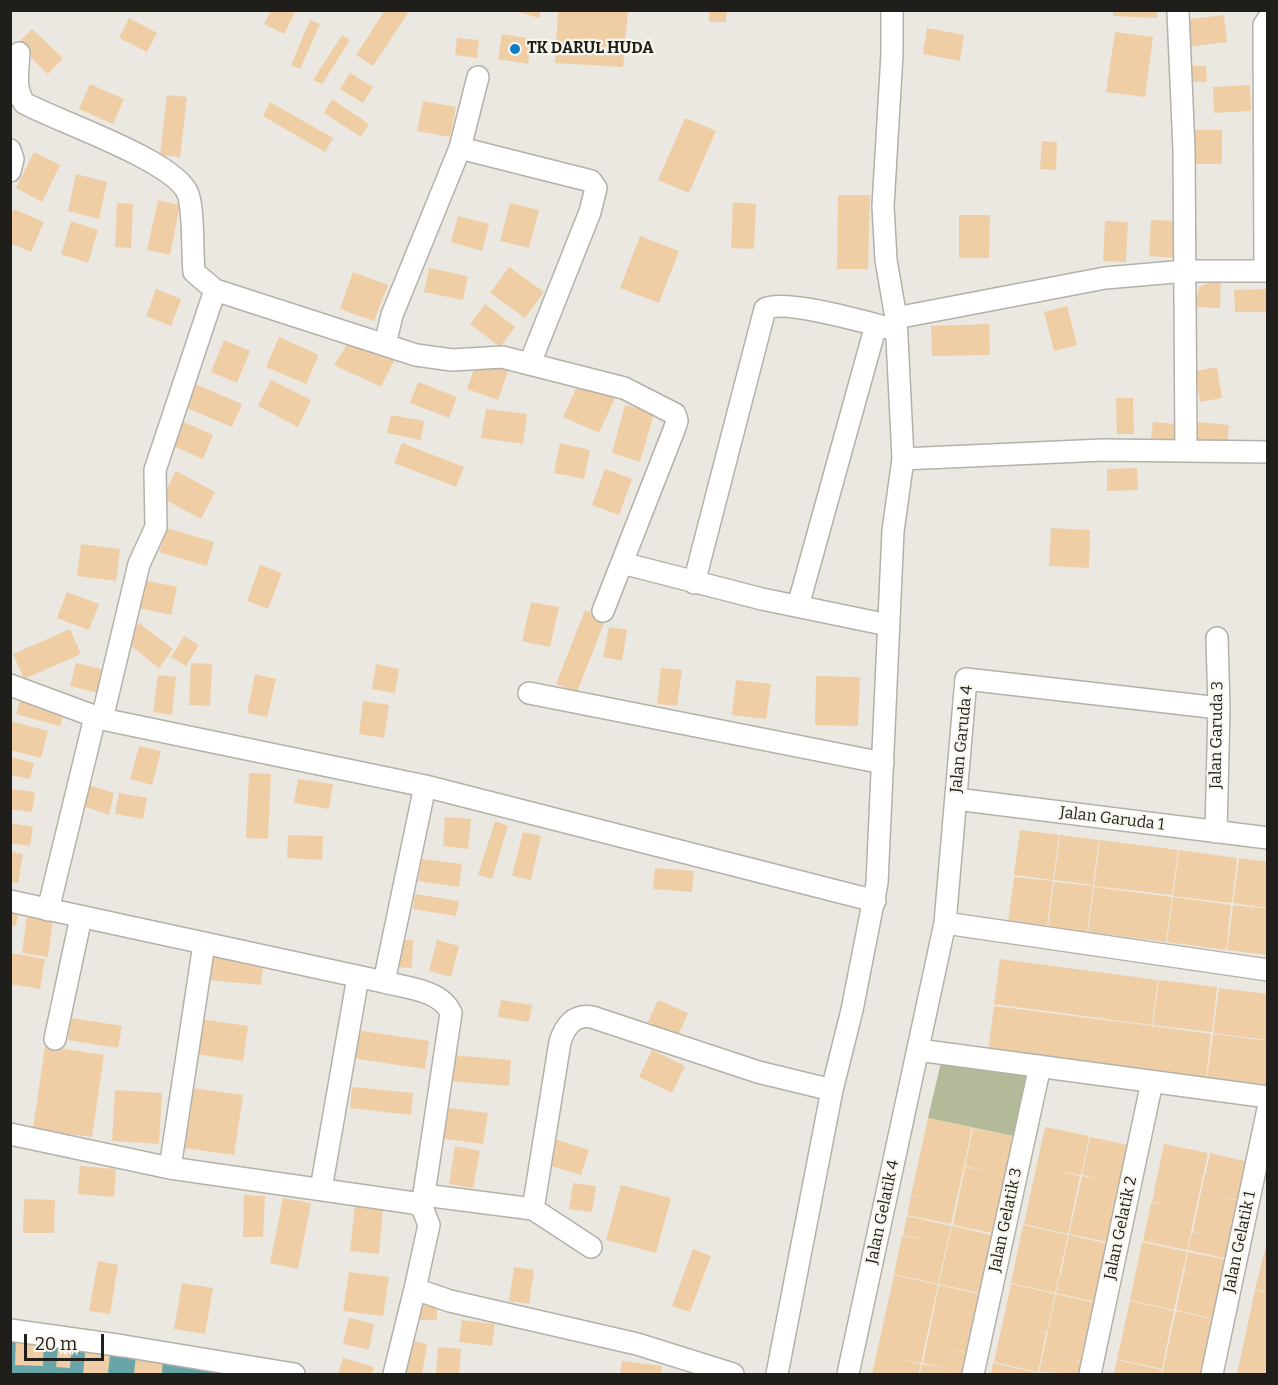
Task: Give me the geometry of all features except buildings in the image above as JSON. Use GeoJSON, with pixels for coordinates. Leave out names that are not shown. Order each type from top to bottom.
{"type":"FeatureCollection","features":[{"type":"Feature","properties":{"kind":"street"},"geometry":{"type":"LineString","coordinates":[[777,1374],[832,1090],[875,901],[893,531],[903,459],[889,324],[884,206],[892,10]]}},
{"type":"Feature","properties":{"kind":"street"},"geometry":{"type":"LineString","coordinates":[[1179,12],[1183,76],[1186,451]]}},
{"type":"Feature","properties":{"kind":"street"},"geometry":{"type":"LineString","coordinates":[[694,583],[765,309],[776,305],[889,324],[1105,278],[1186,271],[1265,271],[1264,25],[1268,19]]}},
{"type":"Feature","properties":{"kind":"street"},"geometry":{"type":"LineString","coordinates":[[19,53],[17,84],[18,93],[24,103],[156,163],[180,180],[189,197],[194,272],[215,290],[435,358],[502,357],[624,388],[675,414],[677,421],[674,430],[603,611]]}},
{"type":"Feature","properties":{"kind":"street"},"geometry":{"type":"LineString","coordinates":[[385,344],[392,315],[460,148],[478,77]]}},
{"type":"Feature","properties":{"kind":"street"},"geometry":{"type":"LineString","coordinates":[[460,148],[591,181],[596,188],[591,212],[530,363]]}},
{"type":"Feature","properties":{"kind":"street"},"geometry":{"type":"LineString","coordinates":[[10,150],[13,159],[10,171]]}},
{"type":"Feature","properties":{"kind":"street"},"geometry":{"type":"LineString","coordinates":[[48,910],[139,564],[156,527],[155,470],[215,290]]}},
{"type":"Feature","properties":{"kind":"street"},"geometry":{"type":"LineString","coordinates":[[798,606],[889,324]]}},
{"type":"Feature","properties":{"kind":"street"},"geometry":{"type":"LineString","coordinates":[[903,459],[1103,450],[1268,452]]}},
{"type":"Feature","properties":{"kind":"street"},"geometry":{"type":"LineString","coordinates":[[622,563],[694,583],[888,625]]}},
{"type":"Feature","properties":{"kind":"street","name":"Jalan Garuda 3"},"geometry":{"type":"LineString","coordinates":[[1216,638],[1219,708],[1216,832]]}},
{"type":"Feature","properties":{"kind":"street","name":"Jalan Garuda 4"},"geometry":{"type":"LineString","coordinates":[[918,1050],[945,923],[964,682],[968,678],[1219,708]]}},
{"type":"Feature","properties":{"kind":"street"},"geometry":{"type":"LineString","coordinates":[[10,685],[99,718],[425,786],[875,901]]}},
{"type":"Feature","properties":{"kind":"street"},"geometry":{"type":"LineString","coordinates":[[529,693],[883,763]]}},
{"type":"Feature","properties":{"kind":"street"},"geometry":{"type":"LineString","coordinates":[[384,982],[425,786]]}},
{"type":"Feature","properties":{"kind":"street","name":"Jalan Garuda 1"},"geometry":{"type":"LineString","coordinates":[[956,799],[1268,838]]}},
{"type":"Feature","properties":{"kind":"street"},"geometry":{"type":"LineString","coordinates":[[10,901],[384,982],[434,996],[446,1002],[451,1013],[423,1201],[429,1225],[416,1289],[394,1374]]}},
{"type":"Feature","properties":{"kind":"street"},"geometry":{"type":"LineString","coordinates":[[55,1039],[81,917]]}},
{"type":"Feature","properties":{"kind":"street"},"geometry":{"type":"LineString","coordinates":[[945,923],[1268,970]]}},
{"type":"Feature","properties":{"kind":"street"},"geometry":{"type":"LineString","coordinates":[[170,1168],[204,944]]}},
{"type":"Feature","properties":{"kind":"street"},"geometry":{"type":"LineString","coordinates":[[321,1189],[358,977]]}},
{"type":"Feature","properties":{"kind":"street"},"geometry":{"type":"LineString","coordinates":[[533,1209],[560,1042],[569,1023],[578,1018],[592,1017],[759,1072],[832,1090]]}},
{"type":"Feature","properties":{"kind":"street"},"geometry":{"type":"LineString","coordinates":[[918,1050],[1268,1097]]}},
{"type":"Feature","properties":{"kind":"street","name":"Jalan Gelatik 4"},"geometry":{"type":"LineString","coordinates":[[848,1374],[918,1050]]}},
{"type":"Feature","properties":{"kind":"street","name":"Jalan Gelatik 3"},"geometry":{"type":"LineString","coordinates":[[973,1374],[1040,1066]]}},
{"type":"Feature","properties":{"kind":"street","name":"Jalan Gelatik 2"},"geometry":{"type":"LineString","coordinates":[[1090,1374],[1152,1082]]}},
{"type":"Feature","properties":{"kind":"street","name":"Jalan Gelatik 1"},"geometry":{"type":"LineString","coordinates":[[1212,1374],[1268,1109]]}},
{"type":"Feature","properties":{"kind":"street"},"geometry":{"type":"LineString","coordinates":[[10,1134],[170,1168],[399,1200],[533,1209],[591,1247]]}},
{"type":"Feature","properties":{"kind":"street"},"geometry":{"type":"LineString","coordinates":[[416,1289],[450,1301],[637,1344],[733,1374]]}},
{"type":"Feature","properties":{"kind":"street"},"geometry":{"type":"LineString","coordinates":[[10,1330],[294,1374]]}},
{"type":"Feature","properties":{"kind":"green space"},"geometry":{"type":"Polygon","coordinates":[[[942,1058],[1030,1075],[1018,1137],[928,1118],[942,1058]]]}},
{"type":"Feature","properties":{"kind":"water"},"geometry":{"type":"Polygon","coordinates":[[[11,1338],[237,1374],[11,1374],[11,1338]]]}},
{"type":"Feature","properties":{"kind":"place","name":"TK DARUL HUDA"},"geometry":{"type":"Point","coordinates":[515,49]}}]}
